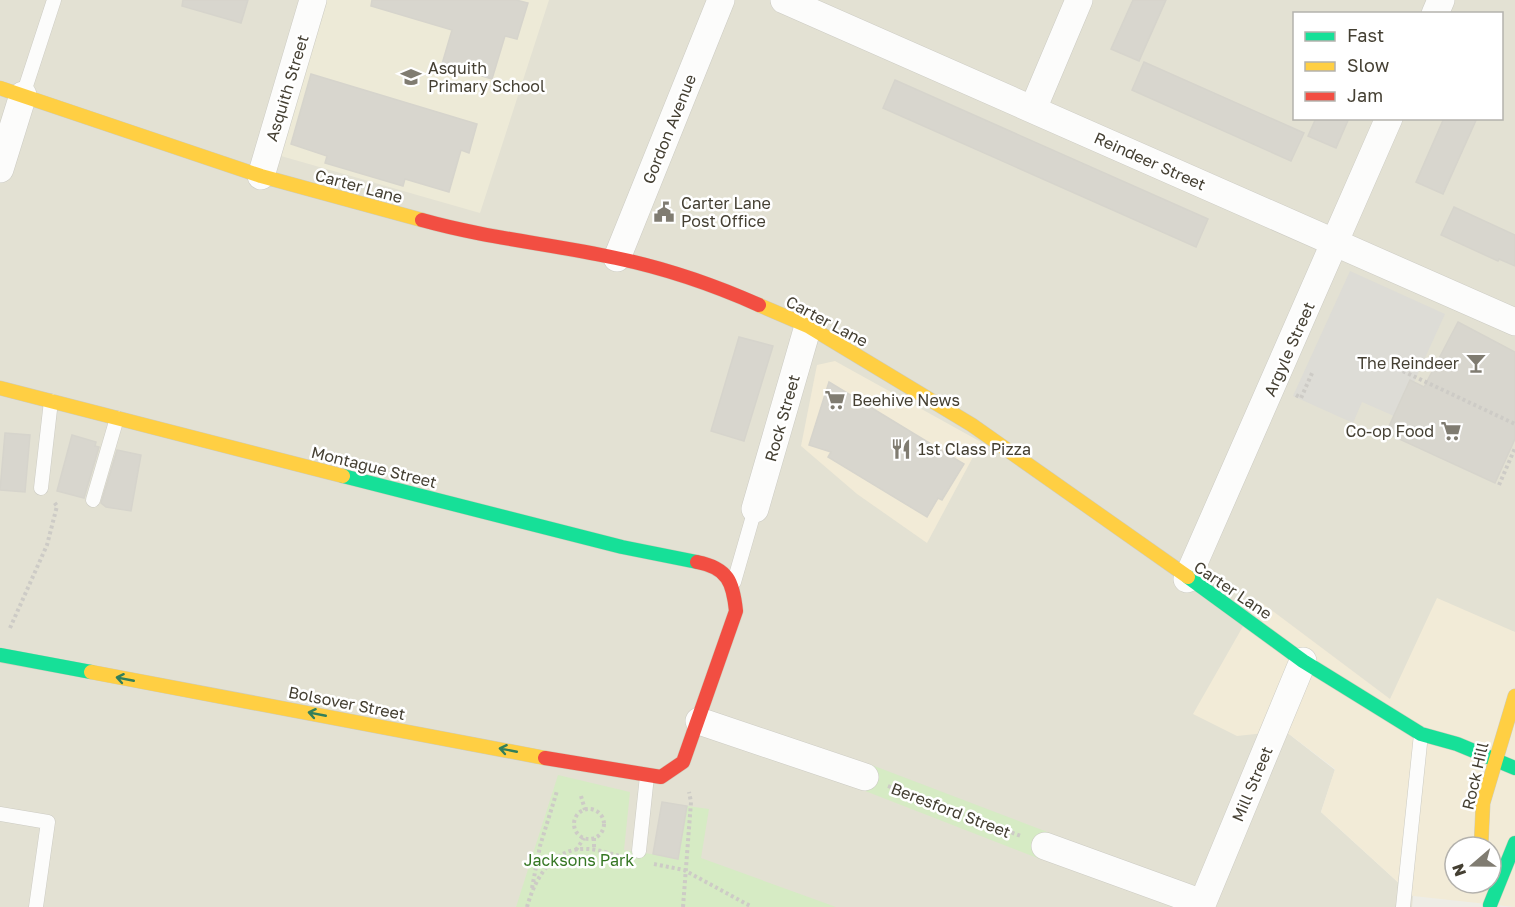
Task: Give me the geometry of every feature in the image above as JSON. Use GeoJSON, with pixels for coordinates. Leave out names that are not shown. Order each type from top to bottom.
{"type":"FeatureCollection","features":[{"type":"Feature","properties":{"kind":"main road","name":"Carter Lane"},"geometry":{"type":"LineString","coordinates":[[11,91],[261,176],[459,230],[617,258],[728,291],[808,326],[972,425],[1250,621],[1303,661],[1421,734],[1456,744],[1515,768]]}},
{"type":"Feature","properties":{"kind":"main road","name":"Montague Street"},"geometry":{"type":"LineString","coordinates":[[0,388],[622,547],[714,565],[733,585]]}},
{"type":"Feature","properties":{"kind":"main road"},"geometry":{"type":"LineString","coordinates":[[683,762],[736,611],[733,585]]}},
{"type":"Feature","properties":{"kind":"main road","name":"Bolsover Street"},"geometry":{"type":"LineString","coordinates":[[0,655],[648,776],[661,777],[683,762]]}},
{"type":"Feature","properties":{"kind":"main road","name":"Rock Hill"},"geometry":{"type":"LineString","coordinates":[[1482,835],[1483,803],[1494,759],[1512,714],[1515,696]]}},
{"type":"Feature","properties":{"kind":"main road"},"geometry":{"type":"LineString","coordinates":[[1490,906],[1515,843]]}},
{"type":"Feature","properties":{"kind":"street","name":"Asquith Street"},"geometry":{"type":"LineString","coordinates":[[261,176],[313,0]]}},
{"type":"Feature","properties":{"kind":"street","name":"Gordon Avenue"},"geometry":{"type":"LineString","coordinates":[[617,258],[721,0]]}},
{"type":"Feature","properties":{"kind":"street","name":"Reindeer Street"},"geometry":{"type":"LineString","coordinates":[[784,0],[1515,322]]}},
{"type":"Feature","properties":{"kind":"street"},"geometry":{"type":"LineString","coordinates":[[1033,109],[1079,0]]}},
{"type":"Feature","properties":{"kind":"street"},"geometry":{"type":"LineString","coordinates":[[0,169],[11,91]]}},
{"type":"Feature","properties":{"kind":"street","name":"Argyle Street"},"geometry":{"type":"LineString","coordinates":[[1188,579],[1388,120]]}},
{"type":"Feature","properties":{"kind":"street","name":"Rock Street"},"geometry":{"type":"LineString","coordinates":[[755,509],[808,326]]}},
{"type":"Feature","properties":{"kind":"street","name":"Mill Street"},"geometry":{"type":"LineString","coordinates":[[1202,905],[1303,661]]}},
{"type":"Feature","properties":{"kind":"street"},"geometry":{"type":"LineString","coordinates":[[699,721],[865,777]]}},
{"type":"Feature","properties":{"kind":"street"},"geometry":{"type":"LineString","coordinates":[[1045,846],[1202,905]]}},
{"type":"Feature","properties":{"kind":"lane"},"geometry":{"type":"LineString","coordinates":[[11,91],[54,0]]}},
{"type":"Feature","properties":{"kind":"lane"},"geometry":{"type":"LineString","coordinates":[[41,488],[51,401]]}},
{"type":"Feature","properties":{"kind":"lane"},"geometry":{"type":"LineString","coordinates":[[93,500],[117,418]]}},
{"type":"Feature","properties":{"kind":"lane"},"geometry":{"type":"LineString","coordinates":[[733,585],[755,509]]}},
{"type":"Feature","properties":{"kind":"lane"},"geometry":{"type":"LineString","coordinates":[[1403,907],[1421,734]]}},
{"type":"Feature","properties":{"kind":"lane"},"geometry":{"type":"LineString","coordinates":[[633,854],[648,776]]}},
{"type":"Feature","properties":{"kind":"lane"},"geometry":{"type":"LineString","coordinates":[[0,814],[48,822],[36,907]]}},
{"type":"Feature","properties":{"kind":"path"},"geometry":{"type":"LineString","coordinates":[[1392,366],[1515,424]]}},
{"type":"Feature","properties":{"kind":"path"},"geometry":{"type":"LineString","coordinates":[[1499,485],[1513,460],[1514,446]]}},
{"type":"Feature","properties":{"kind":"path"},"geometry":{"type":"LineString","coordinates":[[9,630],[47,545],[57,506]]}},
{"type":"Feature","properties":{"kind":"path"},"geometry":{"type":"LineString","coordinates":[[527,907],[540,846],[566,761]]}},
{"type":"Feature","properties":{"kind":"path"},"geometry":{"type":"LineString","coordinates":[[683,762],[691,802],[684,870],[683,907]]}},
{"type":"Feature","properties":{"kind":"path","name":"Beresford Street"},"geometry":{"type":"LineString","coordinates":[[865,777],[1045,846]]}},
{"type":"Feature","properties":{"kind":"path"},"geometry":{"type":"LineString","coordinates":[[587,809],[596,812],[604,824],[601,833],[594,838],[584,838],[577,832],[574,823],[578,814],[587,809]]}},
{"type":"Feature","properties":{"kind":"path"},"geometry":{"type":"LineString","coordinates":[[575,851],[584,838]]}},
{"type":"Feature","properties":{"kind":"path"},"geometry":{"type":"LineString","coordinates":[[594,838],[594,850]]}},
{"type":"Feature","properties":{"kind":"path"},"geometry":{"type":"LineString","coordinates":[[532,891],[548,862],[563,854],[594,850],[633,854]]}},
{"type":"Feature","properties":{"kind":"path"},"geometry":{"type":"LineString","coordinates":[[650,863],[684,870],[752,907]]}},
{"type":"Feature","properties":{"kind":"shaded area"},"geometry":{"type":"Polygon","coordinates":[[[0,0],[1515,0],[1515,632],[1511,631],[1390,699],[1285,731],[1335,770],[1321,812],[1413,896],[1412,907],[0,907],[0,0]]]}},
{"type":"Feature","properties":{"kind":"shaded area","name":"Asquith Primary School"},"geometry":{"type":"Polygon","coordinates":[[[324,0],[549,0],[480,213],[274,154],[324,0]]]}},
{"type":"Feature","properties":{"kind":"shaded area"},"geometry":{"type":"Polygon","coordinates":[[[1350,271],[1445,314],[1414,382],[1410,380],[1394,416],[1362,402],[1353,423],[1293,396],[1350,271]]]}},
{"type":"Feature","properties":{"kind":"shaded area"},"geometry":{"type":"Polygon","coordinates":[[[835,361],[981,442],[927,543],[857,494],[801,446],[817,365],[835,361]]]}},
{"type":"Feature","properties":{"kind":"shaded area"},"geometry":{"type":"Polygon","coordinates":[[[1437,598],[1515,632],[1515,907],[1413,896],[1321,812],[1335,769],[1285,731],[1237,736],[1193,714],[1258,600],[1390,699],[1437,598]]]}},
{"type":"Feature","properties":{"kind":"green space"},"geometry":{"type":"Polygon","coordinates":[[[869,764],[1050,833],[1040,859],[860,789],[869,764]]]}},
{"type":"Feature","properties":{"kind":"green space","name":"Jacksons Park"},"geometry":{"type":"Polygon","coordinates":[[[558,775],[630,792],[624,850],[678,858],[687,806],[709,809],[701,858],[836,907],[516,907],[558,775]]]}},
{"type":"Feature","properties":{"kind":"building"},"geometry":{"type":"Polygon","coordinates":[[[183,0],[248,0],[241,23],[182,6],[183,0]]]}},
{"type":"Feature","properties":{"kind":"building"},"geometry":{"type":"Polygon","coordinates":[[[372,0],[516,0],[528,3],[517,39],[505,36],[492,79],[442,64],[452,30],[371,6],[372,0]]]}},
{"type":"Feature","properties":{"kind":"building"},"geometry":{"type":"Polygon","coordinates":[[[1133,0],[1166,0],[1139,61],[1111,49],[1133,0]]]}},
{"type":"Feature","properties":{"kind":"building"},"geometry":{"type":"Polygon","coordinates":[[[1144,62],[1304,133],[1291,161],[1132,90],[1144,62]]]}},
{"type":"Feature","properties":{"kind":"building"},"geometry":{"type":"Polygon","coordinates":[[[311,74],[477,124],[469,153],[461,150],[449,192],[405,179],[403,186],[325,163],[327,156],[291,144],[311,74]]]}},
{"type":"Feature","properties":{"kind":"building"},"geometry":{"type":"Polygon","coordinates":[[[895,80],[1208,219],[1196,247],[883,108],[895,80]]]}},
{"type":"Feature","properties":{"kind":"building"},"geometry":{"type":"Polygon","coordinates":[[[1315,120],[1348,120],[1336,148],[1308,136],[1315,120]]]}},
{"type":"Feature","properties":{"kind":"building"},"geometry":{"type":"Polygon","coordinates":[[[1443,120],[1476,120],[1443,194],[1416,182],[1443,120]]]}},
{"type":"Feature","properties":{"kind":"building"},"geometry":{"type":"Polygon","coordinates":[[[1454,207],[1515,235],[1515,266],[1499,259],[1498,261],[1441,235],[1454,207]]]}},
{"type":"Feature","properties":{"kind":"building"},"geometry":{"type":"Polygon","coordinates":[[[1458,322],[1515,352],[1515,439],[1495,483],[1386,433],[1410,380],[1424,387],[1458,322]]]}},
{"type":"Feature","properties":{"kind":"building"},"geometry":{"type":"Polygon","coordinates":[[[739,337],[773,346],[744,441],[711,431],[739,337]]]}},
{"type":"Feature","properties":{"kind":"building"},"geometry":{"type":"Polygon","coordinates":[[[829,382],[964,464],[942,500],[938,498],[927,517],[828,457],[831,452],[809,445],[829,382]]]}},
{"type":"Feature","properties":{"kind":"building"},"geometry":{"type":"Polygon","coordinates":[[[5,433],[30,435],[25,492],[0,490],[5,433]]]}},
{"type":"Feature","properties":{"kind":"building"},"geometry":{"type":"Polygon","coordinates":[[[72,435],[96,442],[95,446],[99,447],[84,498],[57,491],[72,435]]]}},
{"type":"Feature","properties":{"kind":"building"},"geometry":{"type":"Polygon","coordinates":[[[117,450],[141,455],[131,511],[106,507],[101,503],[117,450]]]}},
{"type":"Feature","properties":{"kind":"building"},"geometry":{"type":"Polygon","coordinates":[[[662,802],[687,806],[678,859],[653,854],[662,802]]]}},
{"type":"Feature","properties":{"kind":"traffic: fast"},"geometry":{"type":"LineString","coordinates":[[343,476],[622,547],[697,562]]}},
{"type":"Feature","properties":{"kind":"traffic: fast"},"geometry":{"type":"LineString","coordinates":[[1188,577],[1303,661],[1421,734],[1457,744],[1515,768]]}},
{"type":"Feature","properties":{"kind":"traffic: fast"},"geometry":{"type":"LineString","coordinates":[[0,655],[91,672]]}},
{"type":"Feature","properties":{"kind":"traffic: fast"},"geometry":{"type":"LineString","coordinates":[[1490,905],[1515,843]]}},
{"type":"Feature","properties":{"kind":"traffic: slow"},"geometry":{"type":"LineString","coordinates":[[0,88],[261,176],[422,220]]}},
{"type":"Feature","properties":{"kind":"traffic: slow"},"geometry":{"type":"LineString","coordinates":[[759,305],[808,326],[972,425],[1188,577]]}},
{"type":"Feature","properties":{"kind":"traffic: slow"},"geometry":{"type":"LineString","coordinates":[[0,388],[343,476]]}},
{"type":"Feature","properties":{"kind":"traffic: slow"},"geometry":{"type":"LineString","coordinates":[[91,672],[545,758]]}},
{"type":"Feature","properties":{"kind":"traffic: slow"},"geometry":{"type":"LineString","coordinates":[[1482,835],[1483,803],[1515,696]]}},
{"type":"Feature","properties":{"kind":"traffic: jam"},"geometry":{"type":"LineString","coordinates":[[422,220],[470,232],[634,262],[689,278],[759,305]]}},
{"type":"Feature","properties":{"kind":"traffic: jam"},"geometry":{"type":"LineString","coordinates":[[545,758],[661,777],[683,762],[736,611],[731,584],[727,578],[716,568],[697,562]]}},
{"type":"Feature","properties":{"kind":"place","name":"Asquith Primary School"},"geometry":{"type":"Point","coordinates":[411,77]}},
{"type":"Feature","properties":{"kind":"place","name":"Carter Lane Post Office"},"geometry":{"type":"Point","coordinates":[664,212]}},
{"type":"Feature","properties":{"kind":"place","name":"The Reindeer"},"geometry":{"type":"Point","coordinates":[1476,363]}},
{"type":"Feature","properties":{"kind":"place","name":"Beehive News"},"geometry":{"type":"Point","coordinates":[835,400]}},
{"type":"Feature","properties":{"kind":"place","name":"Co-op Food"},"geometry":{"type":"Point","coordinates":[1451,431]}},
{"type":"Feature","properties":{"kind":"place","name":"1st Class Pizza"},"geometry":{"type":"Point","coordinates":[901,449]}}]}
